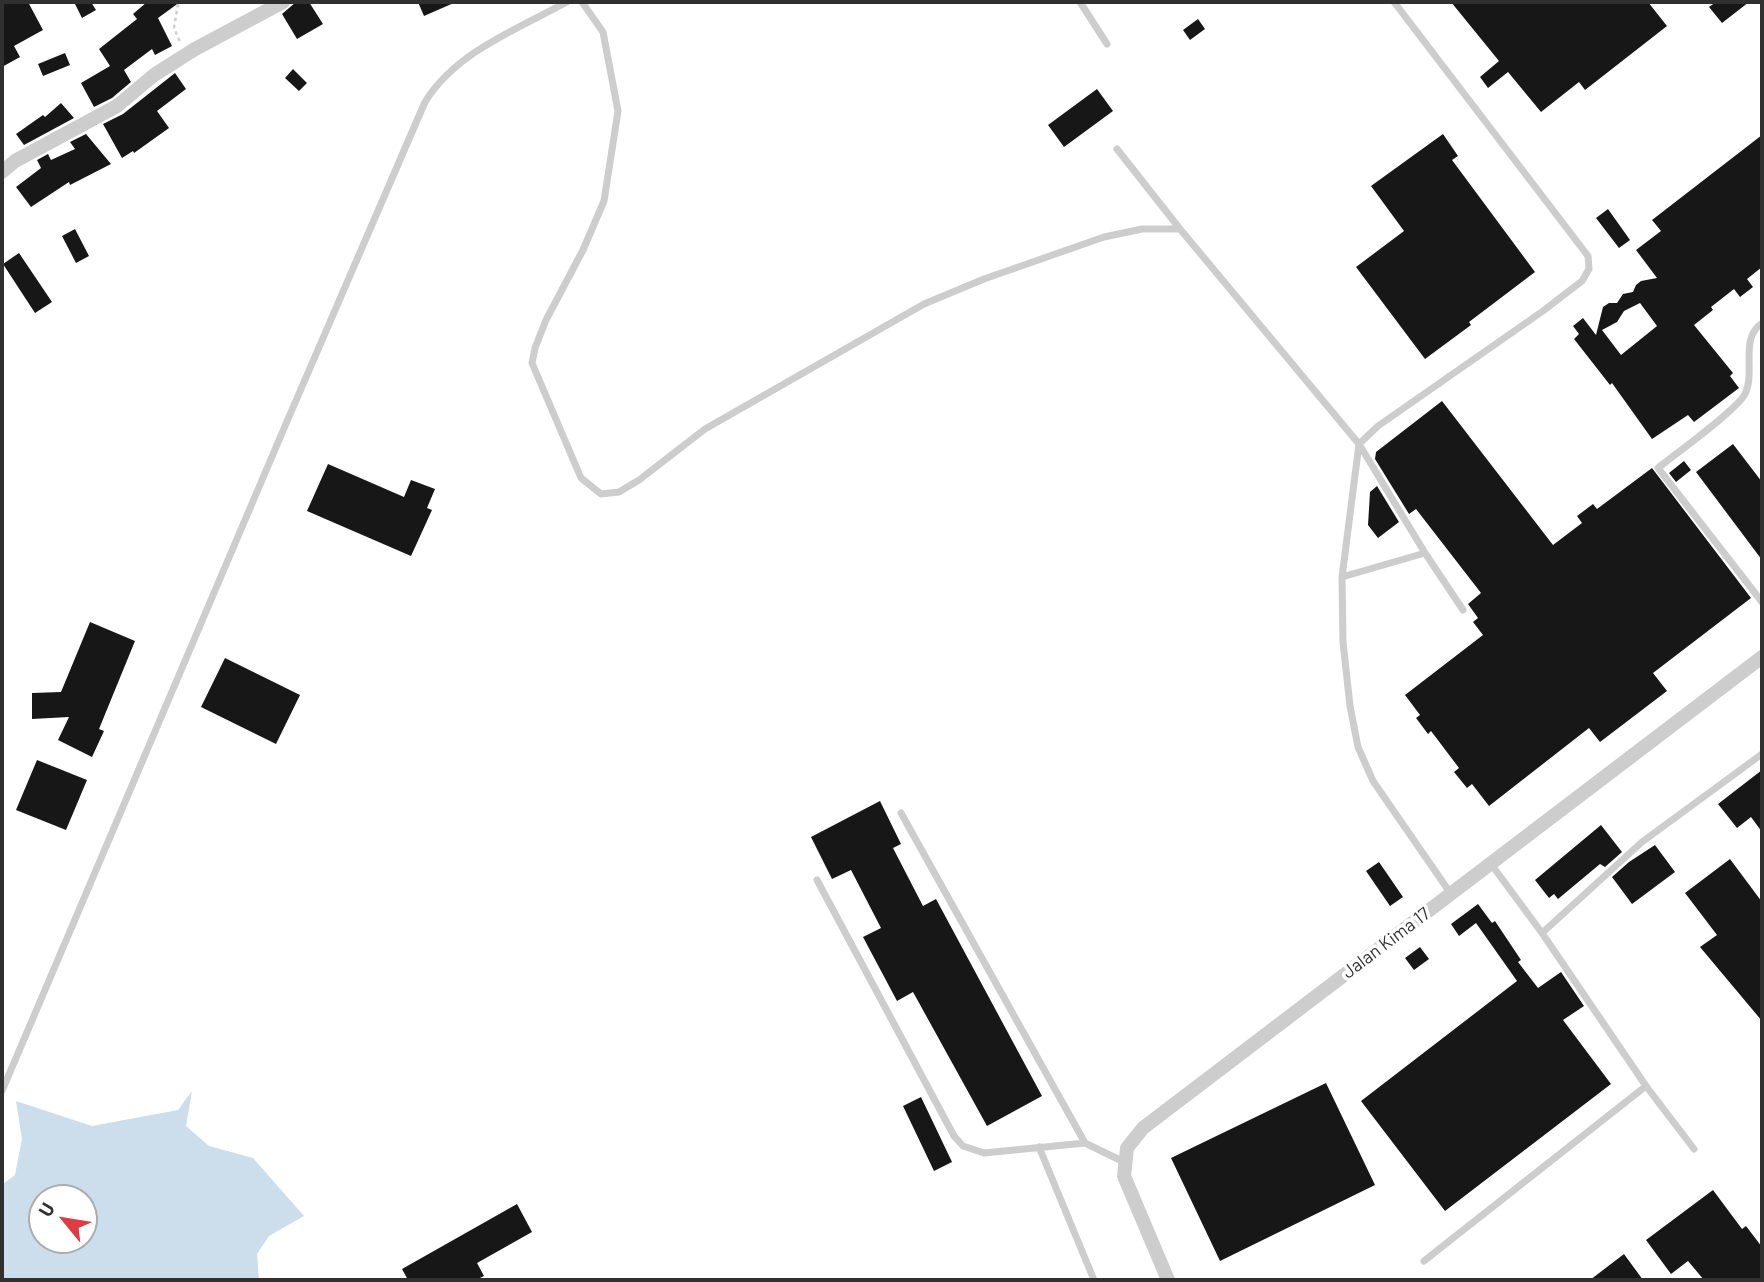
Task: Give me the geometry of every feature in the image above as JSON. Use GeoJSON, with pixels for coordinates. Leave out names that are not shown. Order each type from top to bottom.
{"type":"FeatureCollection","features":[{"type":"Feature","properties":{"kind":"street"},"geometry":{"type":"LineString","coordinates":[[2,172],[15,162],[117,106],[155,75],[186,55],[283,2]]}},
{"type":"Feature","properties":{"kind":"street","name":"Jalan Kima 17"},"geometry":{"type":"LineString","coordinates":[[1124,1161],[1127,1148],[1143,1128],[1762,657]]}},
{"type":"Feature","properties":{"kind":"street"},"geometry":{"type":"LineString","coordinates":[[1124,1161],[1124,1176],[1133,1201],[1168,1280]]}},
{"type":"Feature","properties":{"kind":"lane"},"geometry":{"type":"LineString","coordinates":[[2,1091],[425,102],[444,77],[484,46],[567,2]]}},
{"type":"Feature","properties":{"kind":"lane"},"geometry":{"type":"LineString","coordinates":[[582,2],[603,32],[618,111],[604,201],[583,250],[546,320],[532,363],[582,478],[601,494],[619,492],[639,480],[705,429],[924,304],[984,279],[1104,237],[1142,229],[1180,229]]}},
{"type":"Feature","properties":{"kind":"lane"},"geometry":{"type":"LineString","coordinates":[[1080,2],[1107,44]]}},
{"type":"Feature","properties":{"kind":"lane"},"geometry":{"type":"LineString","coordinates":[[1394,2],[1590,262],[1582,281],[1378,426],[1359,444],[1342,577],[1343,642],[1350,706],[1358,747],[1373,781],[1451,894]]}},
{"type":"Feature","properties":{"kind":"lane"},"geometry":{"type":"LineString","coordinates":[[1117,149],[1359,444],[1463,610]]}},
{"type":"Feature","properties":{"kind":"lane"},"geometry":{"type":"LineString","coordinates":[[1762,323],[1757,326],[1750,342],[1748,385],[1740,402],[1658,468],[1762,602]]}},
{"type":"Feature","properties":{"kind":"lane"},"geometry":{"type":"LineString","coordinates":[[1342,577],[1425,553]]}},
{"type":"Feature","properties":{"kind":"lane"},"geometry":{"type":"LineString","coordinates":[[1542,933],[1642,842],[1762,754]]}},
{"type":"Feature","properties":{"kind":"lane"},"geometry":{"type":"LineString","coordinates":[[901,813],[1084,1143]]}},
{"type":"Feature","properties":{"kind":"lane"},"geometry":{"type":"LineString","coordinates":[[1491,864],[1542,933],[1646,1086],[1694,1149]]}},
{"type":"Feature","properties":{"kind":"lane"},"geometry":{"type":"LineString","coordinates":[[817,880],[954,1136],[963,1146],[984,1153],[1084,1143],[1124,1161]]}},
{"type":"Feature","properties":{"kind":"lane"},"geometry":{"type":"LineString","coordinates":[[1424,1261],[1646,1086]]}},
{"type":"Feature","properties":{"kind":"lane"},"geometry":{"type":"LineString","coordinates":[[1039,1147],[1094,1280]]}},
{"type":"Feature","properties":{"kind":"path"},"geometry":{"type":"LineString","coordinates":[[178,4],[174,27],[186,55]]}},
{"type":"Feature","properties":{"kind":"water"},"geometry":{"type":"Polygon","coordinates":[[[192,1091],[186,1126],[209,1146],[253,1158],[304,1216],[269,1236],[257,1254],[259,1280],[2,1280],[2,1185],[15,1175],[22,1139],[16,1101],[92,1126],[178,1110],[192,1091]]]}},
{"type":"Feature","properties":{"kind":"building"},"geometry":{"type":"Polygon","coordinates":[[[2,2],[28,2],[43,30],[14,46],[20,57],[2,67],[2,2]]]}},
{"type":"Feature","properties":{"kind":"building"},"geometry":{"type":"Polygon","coordinates":[[[74,2],[91,2],[96,10],[82,18],[74,2]]]}},
{"type":"Feature","properties":{"kind":"building"},"geometry":{"type":"Polygon","coordinates":[[[147,2],[180,2],[158,18],[172,46],[155,55],[152,49],[124,70],[131,82],[112,98],[94,107],[81,83],[110,66],[99,49],[137,19],[133,14],[147,2]]]}},
{"type":"Feature","properties":{"kind":"building"},"geometry":{"type":"Polygon","coordinates":[[[296,2],[309,2],[323,24],[297,39],[282,14],[296,2]]]}},
{"type":"Feature","properties":{"kind":"building"},"geometry":{"type":"Polygon","coordinates":[[[418,2],[456,2],[424,16],[418,2]]]}},
{"type":"Feature","properties":{"kind":"building"},"geometry":{"type":"Polygon","coordinates":[[[1451,2],[1648,2],[1667,26],[1585,90],[1579,82],[1541,112],[1508,72],[1488,88],[1480,77],[1499,61],[1451,2]]]}},
{"type":"Feature","properties":{"kind":"building"},"geometry":{"type":"Polygon","coordinates":[[[1716,2],[1749,2],[1722,23],[1709,7],[1716,2]]]}},
{"type":"Feature","properties":{"kind":"building"},"geometry":{"type":"Polygon","coordinates":[[[1198,19],[1205,29],[1190,40],[1183,30],[1198,19]]]}},
{"type":"Feature","properties":{"kind":"building"},"geometry":{"type":"Polygon","coordinates":[[[65,53],[70,65],[43,76],[38,64],[65,53]]]}},
{"type":"Feature","properties":{"kind":"building"},"geometry":{"type":"Polygon","coordinates":[[[293,69],[307,83],[299,91],[285,78],[293,69]]]}},
{"type":"Feature","properties":{"kind":"building"},"geometry":{"type":"Polygon","coordinates":[[[175,73],[186,89],[157,111],[169,128],[134,153],[133,151],[122,158],[103,124],[123,114],[175,73]]]}},
{"type":"Feature","properties":{"kind":"building"},"geometry":{"type":"Polygon","coordinates":[[[1097,89],[1113,111],[1064,147],[1048,125],[1097,89]]]}},
{"type":"Feature","properties":{"kind":"building"},"geometry":{"type":"Polygon","coordinates":[[[61,103],[74,118],[24,145],[16,134],[43,115],[45,117],[61,103]]]}},
{"type":"Feature","properties":{"kind":"building"},"geometry":{"type":"Polygon","coordinates":[[[86,134],[111,164],[70,185],[69,182],[31,207],[16,187],[41,168],[37,160],[48,154],[51,160],[75,149],[70,142],[86,134]]]}},
{"type":"Feature","properties":{"kind":"building"},"geometry":{"type":"Polygon","coordinates":[[[1443,134],[1458,156],[1452,160],[1535,272],[1425,359],[1356,267],[1404,231],[1371,186],[1443,134]]]}},
{"type":"Feature","properties":{"kind":"building"},"geometry":{"type":"Polygon","coordinates":[[[1762,135],[1762,267],[1747,279],[1753,287],[1740,297],[1734,289],[1694,325],[1733,373],[1730,376],[1739,388],[1694,422],[1688,415],[1652,439],[1612,383],[1610,385],[1574,339],[1579,334],[1573,326],[1583,318],[1596,335],[1603,307],[1609,303],[1617,303],[1623,294],[1633,292],[1641,281],[1657,278],[1636,250],[1661,231],[1652,220],[1762,135]],[[1640,303],[1624,311],[1617,322],[1602,330],[1621,355],[1657,326],[1640,303]]]}},
{"type":"Feature","properties":{"kind":"building"},"geometry":{"type":"Polygon","coordinates":[[[1608,209],[1630,240],[1619,248],[1596,218],[1608,209]]]}},
{"type":"Feature","properties":{"kind":"building"},"geometry":{"type":"Polygon","coordinates":[[[75,229],[89,256],[76,263],[62,236],[75,229]]]}},
{"type":"Feature","properties":{"kind":"building"},"geometry":{"type":"Polygon","coordinates":[[[19,253],[52,302],[35,313],[3,264],[19,253]]]}},
{"type":"Feature","properties":{"kind":"building"},"geometry":{"type":"Polygon","coordinates":[[[1442,401],[1553,545],[1582,523],[1577,516],[1593,504],[1597,509],[1652,468],[1751,598],[1653,673],[1667,691],[1600,742],[1589,728],[1489,806],[1472,784],[1467,788],[1454,772],[1459,768],[1431,731],[1428,734],[1416,718],[1420,715],[1405,695],[1483,635],[1473,622],[1478,618],[1468,604],[1481,593],[1416,509],[1409,514],[1375,459],[1376,452],[1442,401]]]}},
{"type":"Feature","properties":{"kind":"building"},"geometry":{"type":"Polygon","coordinates":[[[1733,444],[1762,482],[1762,560],[1696,472],[1733,444]]]}},
{"type":"Feature","properties":{"kind":"building"},"geometry":{"type":"Polygon","coordinates":[[[1684,461],[1691,470],[1676,482],[1669,473],[1684,461]]]}},
{"type":"Feature","properties":{"kind":"building"},"geometry":{"type":"Polygon","coordinates":[[[328,464],[404,497],[411,480],[435,489],[427,508],[432,510],[411,556],[307,511],[328,464]]]}},
{"type":"Feature","properties":{"kind":"building"},"geometry":{"type":"Polygon","coordinates":[[[1377,486],[1399,522],[1378,538],[1368,525],[1370,492],[1377,486]]]}},
{"type":"Feature","properties":{"kind":"building"},"geometry":{"type":"Polygon","coordinates":[[[90,622],[135,641],[99,729],[104,731],[92,757],[58,740],[69,717],[32,719],[32,693],[61,692],[90,622]]]}},
{"type":"Feature","properties":{"kind":"building"},"geometry":{"type":"Polygon","coordinates":[[[225,658],[300,695],[276,744],[201,707],[225,658]]]}},
{"type":"Feature","properties":{"kind":"building"},"geometry":{"type":"Polygon","coordinates":[[[37,760],[87,780],[66,830],[16,810],[37,760]]]}},
{"type":"Feature","properties":{"kind":"building"},"geometry":{"type":"Polygon","coordinates":[[[1762,770],[1762,832],[1751,817],[1737,828],[1718,804],[1762,770]]]}},
{"type":"Feature","properties":{"kind":"building"},"geometry":{"type":"Polygon","coordinates":[[[880,801],[901,844],[893,848],[923,906],[936,899],[1042,1096],[987,1126],[913,992],[897,1001],[863,937],[881,928],[851,870],[832,879],[811,837],[880,801]]]}},
{"type":"Feature","properties":{"kind":"building"},"geometry":{"type":"Polygon","coordinates":[[[1601,825],[1622,852],[1605,867],[1600,864],[1558,899],[1554,894],[1549,898],[1535,880],[1601,825]]]}},
{"type":"Feature","properties":{"kind":"building"},"geometry":{"type":"Polygon","coordinates":[[[1655,845],[1675,872],[1632,904],[1612,877],[1655,845]]]}},
{"type":"Feature","properties":{"kind":"building"},"geometry":{"type":"Polygon","coordinates":[[[1730,859],[1762,902],[1762,1021],[1700,947],[1717,935],[1685,893],[1730,859]]]}},
{"type":"Feature","properties":{"kind":"building"},"geometry":{"type":"Polygon","coordinates":[[[1379,862],[1403,897],[1390,906],[1366,871],[1379,862]]]}},
{"type":"Feature","properties":{"kind":"building"},"geometry":{"type":"Polygon","coordinates":[[[1478,904],[1492,923],[1495,921],[1521,960],[1518,962],[1538,988],[1561,972],[1584,1006],[1563,1020],[1611,1084],[1445,1211],[1361,1101],[1517,981],[1476,923],[1459,936],[1451,924],[1478,904]]]}},
{"type":"Feature","properties":{"kind":"building"},"geometry":{"type":"Polygon","coordinates":[[[1420,947],[1429,959],[1414,970],[1405,958],[1420,947]]]}},
{"type":"Feature","properties":{"kind":"building"},"geometry":{"type":"Polygon","coordinates":[[[1326,1083],[1375,1185],[1220,1261],[1171,1158],[1326,1083]]]}},
{"type":"Feature","properties":{"kind":"building"},"geometry":{"type":"Polygon","coordinates":[[[921,1097],[952,1162],[934,1171],[903,1106],[921,1097]]]}},
{"type":"Feature","properties":{"kind":"building"},"geometry":{"type":"Polygon","coordinates":[[[1713,1190],[1742,1229],[1746,1226],[1762,1247],[1762,1280],[1704,1280],[1688,1261],[1671,1274],[1646,1240],[1713,1190]]]}},
{"type":"Feature","properties":{"kind":"building"},"geometry":{"type":"Polygon","coordinates":[[[517,1204],[532,1232],[477,1263],[484,1276],[476,1280],[408,1280],[402,1269],[517,1204]]]}},
{"type":"Feature","properties":{"kind":"building"},"geometry":{"type":"Polygon","coordinates":[[[1624,1254],[1643,1280],[1590,1280],[1624,1254]]]}}]}
